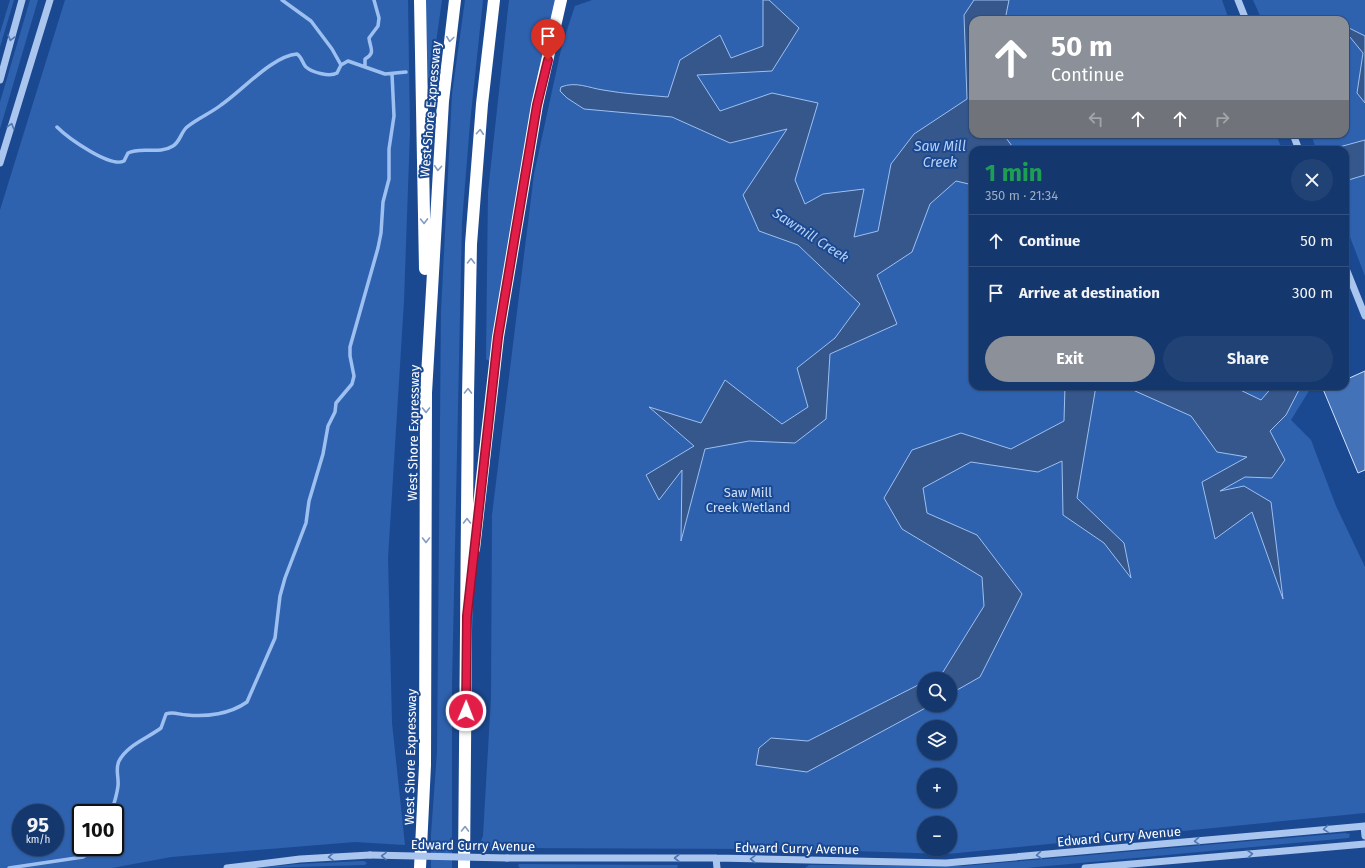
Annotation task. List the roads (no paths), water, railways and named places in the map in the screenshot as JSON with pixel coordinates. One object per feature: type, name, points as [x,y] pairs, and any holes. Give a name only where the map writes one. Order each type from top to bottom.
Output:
[{"type":"highway","points":[[420,0],[426,393]]},
{"type":"highway","name":"West Shore Expressway","points":[[420,868],[425,765],[426,393],[443,101],[455,0]]},
{"type":"highway","points":[[464,868],[468,404],[472,244],[482,104],[494,0]]},
{"type":"highway","points":[[467,616],[498,337],[537,105],[561,0]]},
{"type":"street","points":[[0,80],[22,0]]},
{"type":"street","points":[[0,163],[50,0]]},
{"type":"street","points":[[1238,0],[1244,16]]},
{"type":"street","points":[[1349,276],[1365,316]]},
{"type":"street","points":[[1365,826],[1365,836]]},
{"type":"street","name":"Edward Curry Avenue","points":[[227,868],[300,859],[370,855],[507,858],[716,858],[946,863],[1365,826]]},
{"type":"street","points":[[1085,868],[1365,844]]},
{"type":"street","points":[[716,858],[717,868]]},
{"type":"water","name":"Saw Mill Creek","points":[[763,0],[769,0],[799,28],[772,71],[697,75],[720,111],[772,93],[818,103],[795,180],[805,204],[823,194],[864,189],[854,237],[878,231],[891,164],[914,134],[967,99],[964,15],[974,0],[1009,0],[1006,16],[969,16],[969,138],[1006,138],[1012,146],[969,146],[969,184],[956,181],[930,204],[912,252],[877,275],[897,324],[830,354],[826,419],[795,443],[749,441],[705,449],[681,541],[682,470],[659,500],[646,475],[694,446],[649,407],[701,423],[725,380],[782,424],[808,407],[797,368],[835,338],[860,304],[798,245],[759,231],[743,195],[787,129],[730,143],[672,117],[584,109],[567,98],[560,91],[561,87],[567,85],[577,85],[619,92],[668,97],[680,60],[720,35],[731,58],[763,46]]},
{"type":"water","points":[[1349,28],[1365,36],[1365,103],[1357,93],[1363,53],[1349,36]]},
{"type":"water","points":[[1365,140],[1365,175],[1349,180],[1349,146],[1343,146]]},
{"type":"water","points":[[1065,390],[1095,390],[1077,498],[1124,543],[1131,578],[1104,543],[1063,515],[1062,461],[1038,472],[971,462],[923,488],[927,513],[977,535],[1022,594],[980,677],[957,690],[957,672],[943,672],[984,606],[982,577],[902,529],[884,498],[912,450],[961,433],[1011,449],[1064,421]]},
{"type":"water","points":[[1133,390],[1240,390],[1261,400],[1270,390],[1299,390],[1286,415],[1270,431],[1285,460],[1272,478],[1245,477],[1220,491],[1244,486],[1271,502],[1283,599],[1252,512],[1215,539],[1202,482],[1247,457],[1217,452],[1191,416]]},
{"type":"water","points":[[917,686],[918,712],[807,772],[756,765],[759,748],[771,738],[808,741]]},
{"type":"waterway","points":[[282,0],[311,21],[332,49],[341,65]]},
{"type":"waterway","points":[[365,67],[365,59],[370,55],[372,50],[369,38],[378,26],[379,18],[374,0]]},
{"type":"waterway","points":[[57,127],[89,151],[109,160],[118,162],[124,161],[128,153],[133,151],[162,150],[173,146],[187,127],[217,108],[268,67],[287,56],[297,54],[306,67],[322,74],[330,75],[337,73],[341,65],[348,61],[385,74],[406,72]]},
{"type":"waterway","points":[[114,804],[118,789],[118,764],[127,750],[161,728],[166,714],[172,713],[195,716],[218,714],[226,712],[247,702],[275,638],[280,596],[285,578],[306,523],[309,501],[323,454],[328,426],[335,412],[336,403],[352,384],[354,376],[350,356],[350,347],[378,248],[381,233],[383,202],[389,179],[389,149],[394,116],[392,74]]},
{"type":"waterway","points":[[9,868],[85,856]]},
{"type":"water label","name":"Sawmill Creek","points":[[811,235]]},
{"type":"park label","name":"Saw Mill Creek Wetland","points":[[748,500]]}]
